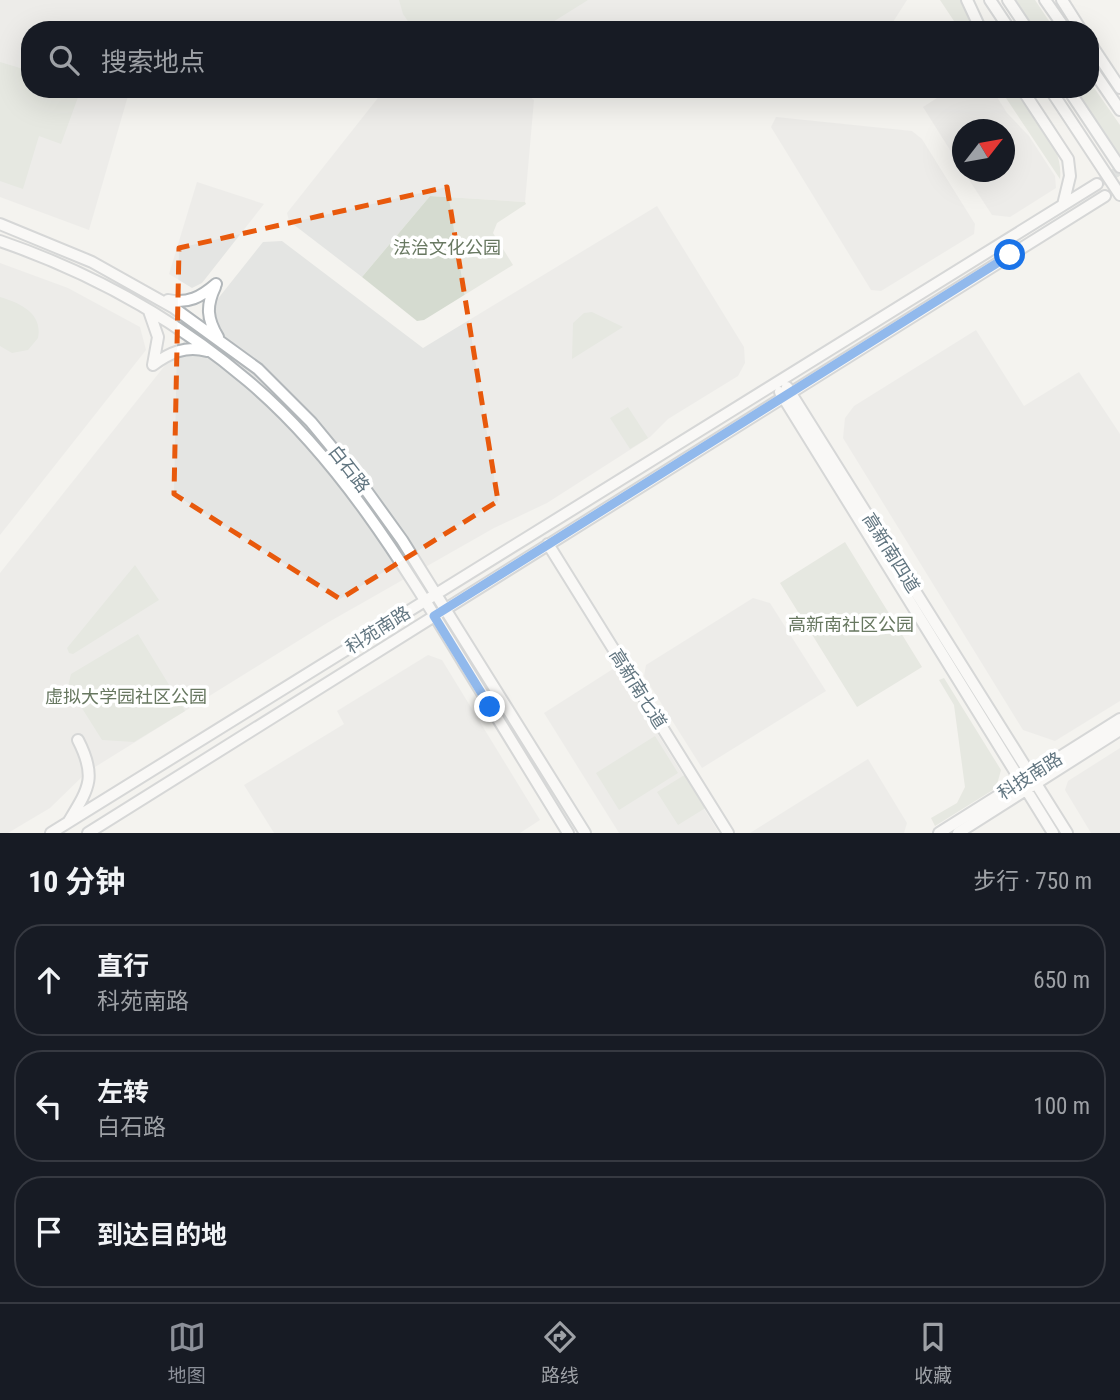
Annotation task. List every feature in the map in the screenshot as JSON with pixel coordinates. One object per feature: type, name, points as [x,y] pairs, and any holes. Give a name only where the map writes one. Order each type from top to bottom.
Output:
[{"type":"main road","points":[[967,0],[977,21]]},
{"type":"main road","points":[[1009,0],[1022,21]]},
{"type":"main road","points":[[1045,0],[1060,21]]},
{"type":"main road","points":[[1062,0],[1075,21]]},
{"type":"main road","points":[[992,4],[1004,21]]},
{"type":"main road","points":[[992,4],[1010,21]]},
{"type":"main road","points":[[1099,54],[1120,75]]},
{"type":"main road","points":[[1099,57],[1120,88]]},
{"type":"main road","points":[[1099,79],[1120,110]]},
{"type":"main road","points":[[1028,98],[1068,159],[1070,176],[1063,205]]},
{"type":"main road","points":[[1056,98],[1120,195]]},
{"type":"main road","points":[[1074,98],[1120,167]]},
{"type":"main road","name":"科苑南路","points":[[51,833],[1097,184]]},
{"type":"main road","name":"科苑南路","points":[[88,833],[1105,196]]},
{"type":"main road","name":"白石路","points":[[0,224],[75,254],[158,298],[258,369],[311,422],[358,479],[402,540],[585,833]]},
{"type":"main road","name":"白石路","points":[[0,241],[83,274],[148,310],[249,381],[304,436],[349,490],[425,601],[568,833]]},
{"type":"main road","points":[[158,298],[186,302],[216,284],[207,308],[210,322],[220,341]]},
{"type":"main road","points":[[148,310],[158,337],[153,365],[169,354],[183,350],[200,349],[209,352]]},
{"type":"main road","name":"高新南四道","points":[[778,382],[1029,783],[1067,833]]},
{"type":"main road","name":"高新南七道","points":[[548,544],[728,833]]},
{"type":"main road","name":"科技南路","points":[[958,833],[1120,719]]},
{"type":"main road","name":"科技南路","points":[[939,833],[1120,730]]},
{"type":"main road","points":[[67,823],[87,790],[90,775],[89,764],[78,740]]},
{"type":"main road","name":"高新南四道","points":[[1029,783],[1054,833]]},
{"type":"highlighted area","points":[[447,187],[498,501],[340,599],[174,494],[179,248]]},
{"type":"shaded area","points":[[0,0],[907,0],[894,21],[21,21],[21,98],[127,98],[89,230],[0,197]]},
{"type":"shaded area","points":[[378,98],[534,100],[525,202],[430,196],[362,277],[289,221],[287,213]]},
{"type":"shaded area","points":[[937,98],[998,98],[1013,119],[952,119],[952,153],[923,107]]},
{"type":"shaded area","points":[[776,117],[912,131],[922,139],[975,224],[974,234],[881,291],[871,290],[771,127]]},
{"type":"shaded area","points":[[1015,121],[1029,136],[1055,176],[1056,188],[1010,217],[992,215],[971,182],[1015,182]]},
{"type":"shaded area","points":[[197,182],[264,204],[202,283],[192,288],[169,274]]},
{"type":"shaded area","points":[[657,206],[744,347],[745,363],[738,376],[668,419],[650,437],[547,503],[494,528],[327,623],[87,772],[50,808],[8,833],[0,833],[0,573],[263,242],[282,241],[423,348]]},
{"type":"shaded area","points":[[0,263],[68,288],[140,327],[146,350],[0,535]]},
{"type":"shaded area","points":[[976,330],[1024,406],[1079,372],[1120,434],[1120,701],[1055,741],[1023,730],[843,438],[845,418],[854,406]]},
{"type":"shaded area","points":[[753,598],[770,603],[826,691],[702,768],[644,676],[646,665]]},
{"type":"shaded area","points":[[428,655],[442,660],[540,820],[520,833],[274,833],[244,785],[344,724],[337,711]]},
{"type":"shaded area","points":[[616,667],[719,833],[619,833],[544,713]]},
{"type":"shaded area","points":[[1120,748],[1120,833],[1091,833],[1065,790],[1068,781]]},
{"type":"shaded area","points":[[868,759],[907,823],[904,833],[750,833]]},
{"type":"green space","points":[[399,0],[588,0],[554,21],[408,21]]},
{"type":"green space","points":[[940,0],[967,0],[975,21],[954,21]]},
{"type":"green space","points":[[1016,0],[1035,0],[1049,21],[1029,21]]},
{"type":"green space","points":[[0,62],[21,68],[21,98],[78,98],[61,144],[39,136],[23,189],[0,181]]},
{"type":"green space","points":[[1099,95],[1120,125],[1120,156],[1081,98],[1099,98]]},
{"type":"green space","points":[[1006,98],[1023,98],[1039,120],[1053,143],[1060,167],[1060,179]]},
{"type":"green space","name":"法治文化公园","points":[[430,196],[526,204],[497,223],[493,233],[513,265],[424,320],[417,321],[362,277]]},
{"type":"green space","points":[[0,297],[28,310],[37,322],[38,338],[28,350],[12,353],[0,346]]},
{"type":"green space","points":[[592,312],[623,327],[572,359],[573,323],[584,313]]},
{"type":"green space","points":[[628,407],[648,438],[630,449],[610,418]]},
{"type":"green space","name":"高新南社区公园","points":[[845,542],[922,667],[857,707],[780,583]]},
{"type":"green space","points":[[135,565],[159,600],[73,654],[69,653],[67,648]]},
{"type":"green space","name":"虚拟大学园社区公园","points":[[138,634],[185,711],[134,742],[102,740],[68,686],[71,674]]},
{"type":"green space","points":[[944,678],[1001,770],[996,788],[935,826],[931,818],[957,803],[965,787],[954,705],[939,680]]},
{"type":"green space","points":[[655,736],[678,773],[619,810],[596,773]]},
{"type":"green space","points":[[686,774],[707,807],[678,825],[657,792]]},
{"type":"tunnel","points":[[1097,184],[1120,170]]},
{"type":"route","points":[[490,707],[434,616],[1010,255]]}]
